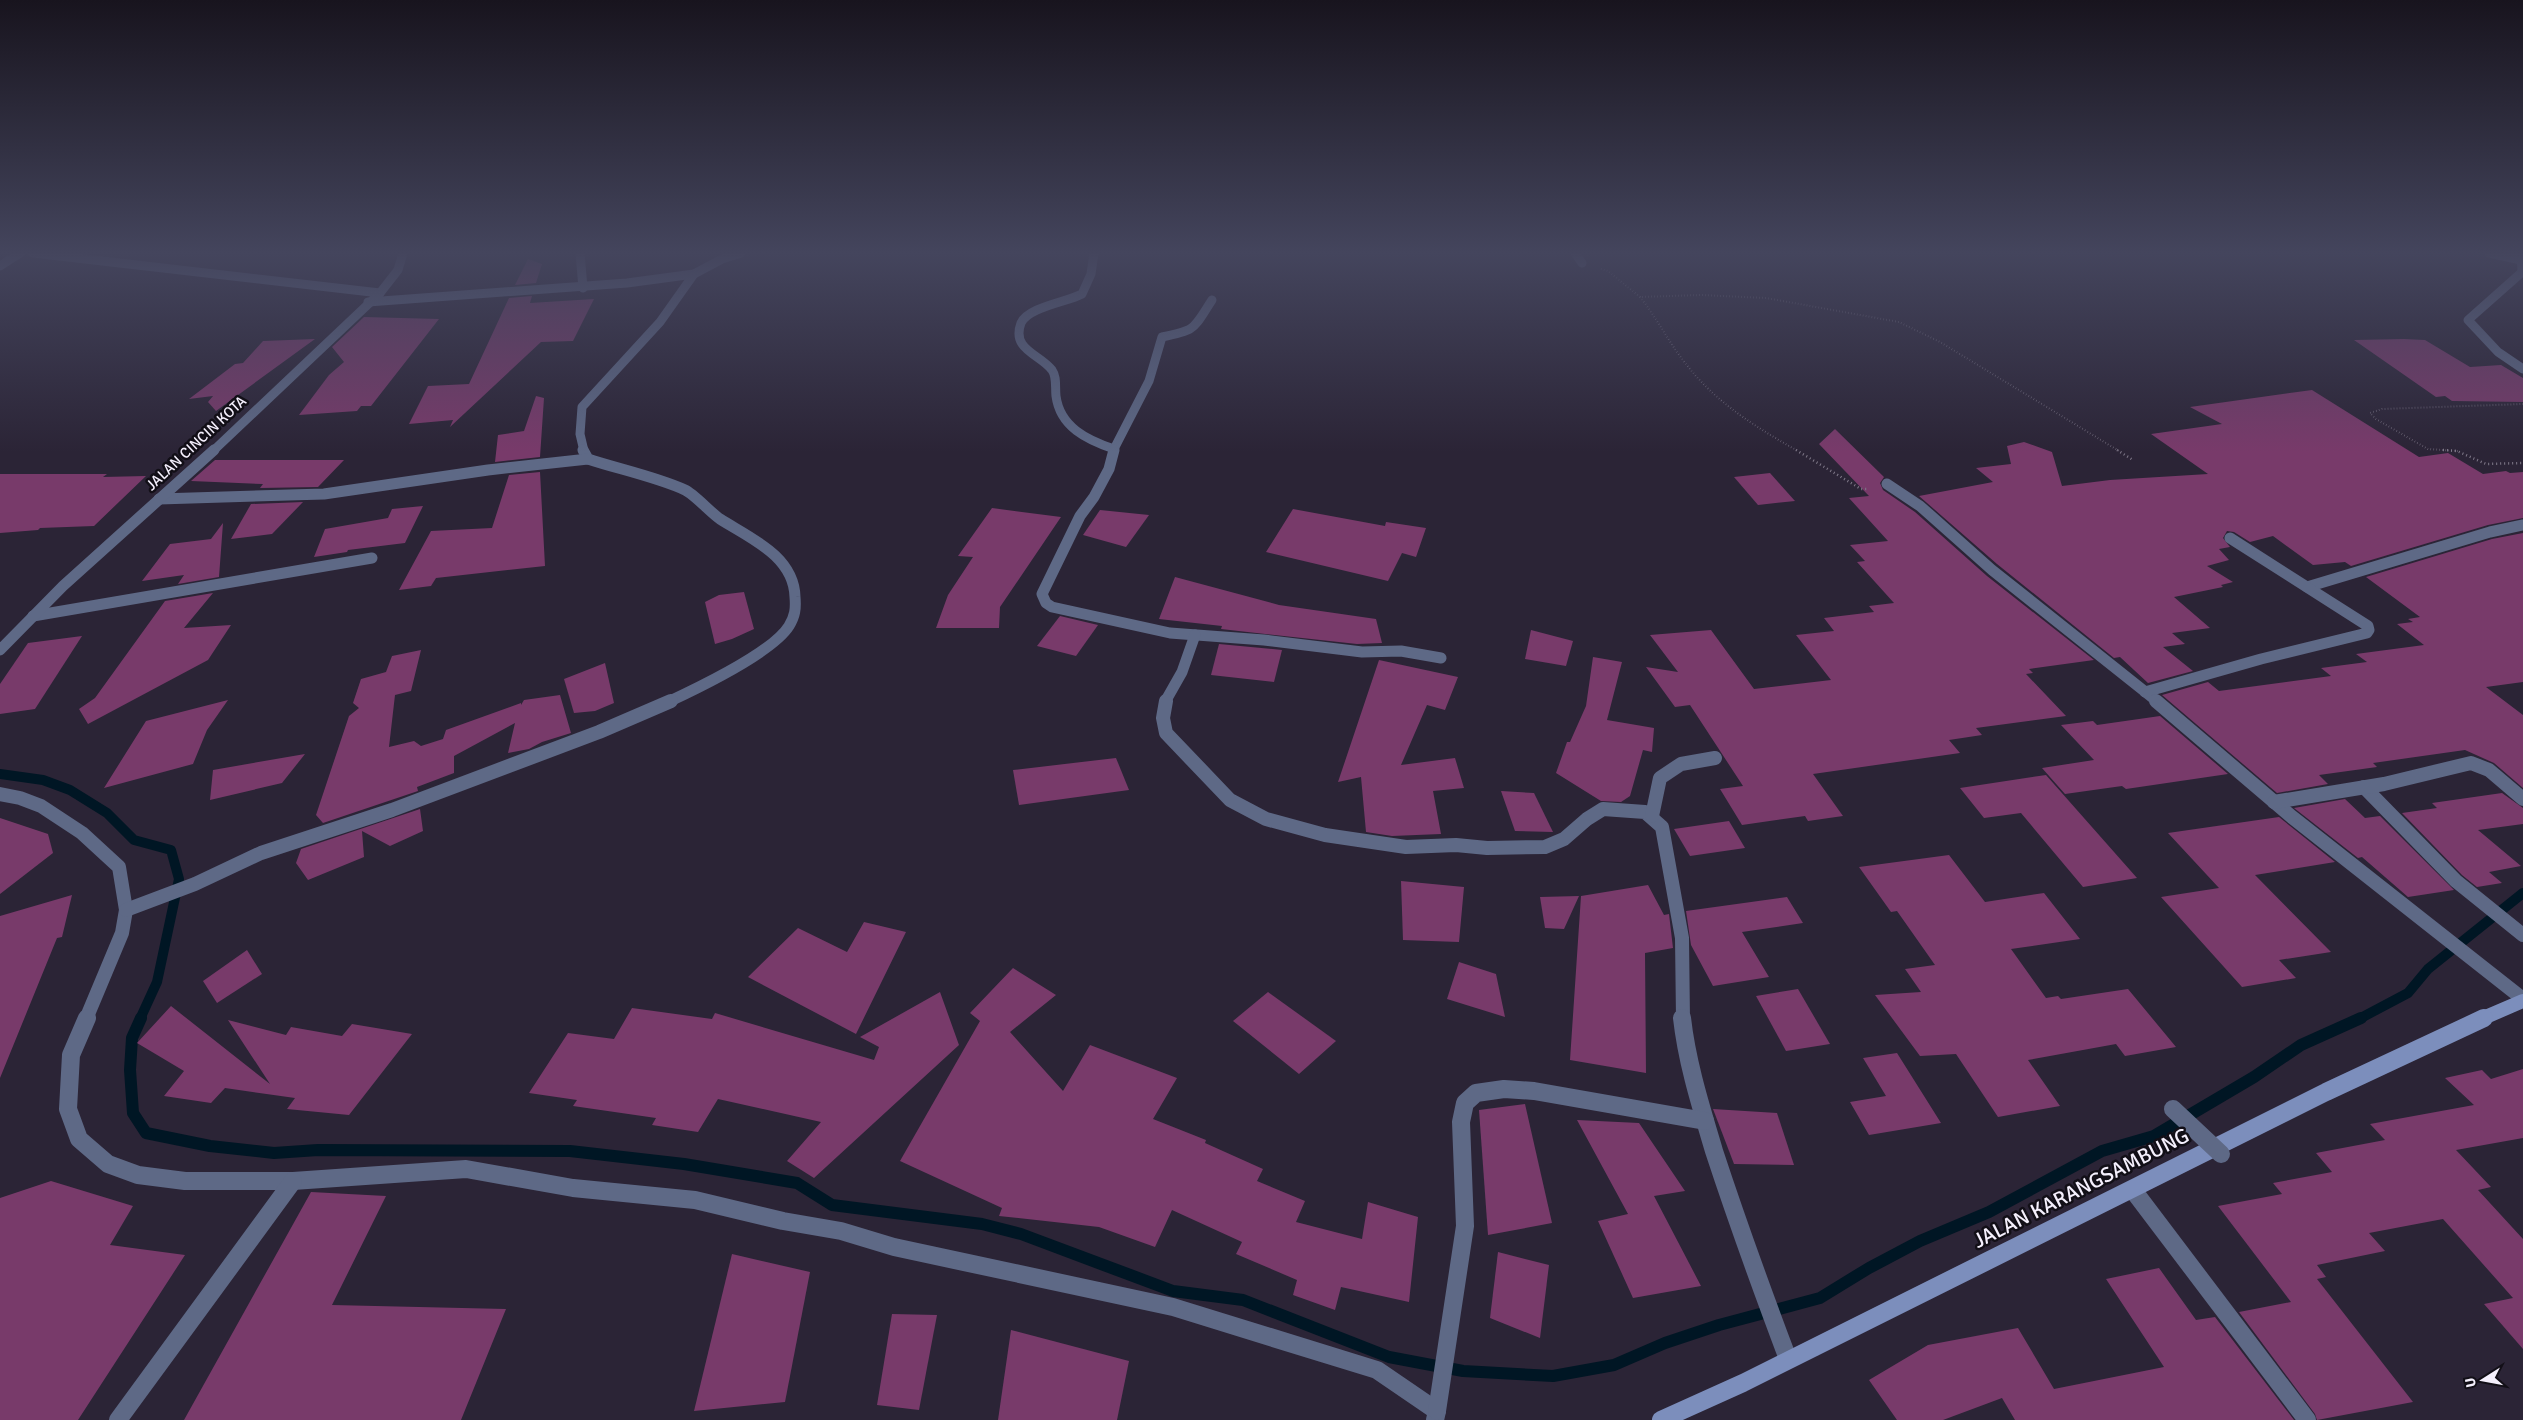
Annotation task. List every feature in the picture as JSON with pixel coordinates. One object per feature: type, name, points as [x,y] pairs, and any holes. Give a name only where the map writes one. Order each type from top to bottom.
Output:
[{"type":"main road","name":"JALAN KARANGSAMBUNG","points":[[1661,1420],[1725,1393],[1785,1353],[2219,1150],[2455,1029],[2523,1000]]},
{"type":"street","name":"JALAN CINCIN KOTA","points":[[0,650],[33,616],[195,468],[350,319]]},
{"type":"street","points":[[588,459],[581,449],[580,419],[582,408],[662,319]]},
{"type":"street","points":[[1024,319],[1020,334],[1025,351],[1051,369],[1055,376],[1058,408],[1063,419],[1090,442],[1114,449]]},
{"type":"street","points":[[1200,319],[1194,328],[1187,332],[1162,337],[1150,380],[1114,449],[1109,469],[1094,497],[1080,516],[1042,594],[1043,599],[1052,607],[1170,632],[1264,640],[1362,652],[1401,651],[1441,658]]},
{"type":"street","points":[[2469,319],[2498,352],[2523,369]]},
{"type":"street","points":[[126,910],[153,898],[194,884],[262,853],[394,809],[601,732],[701,686],[774,643],[790,628],[796,616],[796,588],[790,571],[777,556],[756,540],[720,520],[698,504],[688,491],[588,459],[480,471],[324,494],[159,499]]},
{"type":"street","points":[[1888,484],[1920,506],[1992,570],[2145,692],[2274,802],[2523,1000]]},
{"type":"street","points":[[2307,587],[2490,532],[2523,525]]},
{"type":"street","points":[[2145,692],[2261,659],[2367,633],[2369,630],[2368,626],[2230,538]]},
{"type":"street","points":[[33,616],[372,558]]},
{"type":"street","points":[[1196,635],[1182,672],[1164,704],[1163,718],[1166,733],[1178,748],[1198,765],[1230,800],[1266,819],[1310,832],[1406,847],[1456,845],[1488,848],[1545,847],[1564,840],[1586,820],[1604,810],[1636,810],[1644,812],[1652,816],[1662,827],[1682,938],[1684,974],[1682,1013],[1685,1046],[1705,1121],[1757,1277],[1785,1353]]},
{"type":"street","points":[[1652,816],[1660,778],[1681,764],[1715,758]]},
{"type":"street","points":[[2274,802],[2364,787],[2471,764],[2489,770],[2523,799]]},
{"type":"street","points":[[2364,787],[2474,898],[2523,935]]},
{"type":"street","points":[[0,794],[20,798],[41,806],[82,833],[119,867],[124,887],[126,910],[122,933],[71,1055],[68,1109],[79,1139],[108,1164],[138,1175],[185,1181],[293,1181],[466,1169],[573,1188],[695,1200],[783,1221],[841,1231],[894,1247],[1173,1307],[1377,1370],[1438,1408],[1465,1226],[1461,1122],[1465,1103],[1476,1093],[1504,1089],[1534,1091],[1705,1121]]},
{"type":"street","points":[[2173,1109],[2219,1150]]},
{"type":"street","points":[[118,1420],[293,1181]]},
{"type":"street","points":[[2132,1190],[2307,1420]]},
{"type":"path","points":[[1657,319],[1692,373],[1729,409],[1825,465],[1861,489],[1888,484]]},
{"type":"path","points":[[1884,319],[1899,322],[1940,342],[2133,460]]},
{"type":"path","points":[[2523,404],[2400,408],[2370,412],[2376,419],[2428,448],[2457,452],[2486,464],[2523,463]]},
{"type":"building","points":[[362,319],[439,319],[371,406],[361,406],[357,411],[299,415],[329,375],[344,362],[332,347]]},
{"type":"building","points":[[499,319],[584,319],[573,341],[541,342],[450,427],[453,420],[409,424],[428,386],[469,384]]},
{"type":"building","points":[[315,339],[216,411],[208,402],[213,396],[189,399],[235,364],[243,363],[263,341]]},
{"type":"building","points":[[2354,340],[2425,340],[2470,367],[2501,365],[2523,378],[2523,402],[2452,401],[2445,396],[2436,397]]},
{"type":"building","points":[[2312,390],[2419,457],[2448,453],[2483,474],[2506,471],[2510,473],[2523,472],[2523,518],[2488,525],[2351,566],[2345,562],[2313,565],[2273,536],[2250,542],[2234,532],[2227,531],[2223,538],[2230,547],[2219,549],[2229,560],[2207,566],[2233,582],[2221,585],[2223,587],[2174,597],[2210,628],[2172,633],[2185,644],[2163,647],[2193,671],[2148,683],[2120,657],[2114,658],[1997,564],[1919,496],[1993,482],[1976,468],[2011,464],[2007,446],[2024,442],[2052,452],[2062,486],[2110,480],[2208,474],[2151,434],[2222,424],[2190,407]]},
{"type":"building","points":[[536,396],[544,398],[540,457],[495,462],[498,435],[524,431]]},
{"type":"building","points":[[1835,429],[1884,477],[1880,483],[1883,490],[1915,512],[1987,576],[2094,660],[2029,669],[2033,673],[2026,674],[2066,716],[1976,728],[1982,735],[1949,740],[1960,753],[1813,774],[1843,816],[1808,821],[1805,816],[1742,825],[1720,789],[1743,786],[1690,705],[1675,707],[1646,667],[1678,672],[1650,635],[1711,630],[1754,689],[1831,680],[1796,635],[1834,631],[1824,618],[1874,612],[1869,606],[1894,603],[1857,562],[1865,561],[1850,545],[1888,541],[1849,498],[1869,496],[1819,444]]},
{"type":"building","points":[[215,460],[344,460],[318,487],[260,488],[263,484],[191,481]]},
{"type":"building","points":[[540,472],[545,566],[436,578],[431,586],[399,590],[431,531],[492,528],[509,475]]},
{"type":"building","points":[[1770,473],[1795,501],[1758,505],[1734,477]]},
{"type":"building","points":[[0,474],[107,474],[103,477],[146,476],[94,526],[40,528],[38,530],[0,533]]},
{"type":"building","points":[[303,502],[272,534],[231,539],[251,504]]},
{"type":"building","points":[[423,506],[405,543],[348,550],[347,552],[314,557],[325,529],[388,518],[392,509]]},
{"type":"building","points":[[992,508],[1061,517],[1000,607],[999,628],[936,628],[948,595],[973,557],[958,556]]},
{"type":"building","points":[[1293,509],[1385,526],[1386,522],[1426,528],[1416,557],[1402,553],[1388,581],[1266,552]]},
{"type":"building","points":[[1100,510],[1149,515],[1126,547],[1083,535]]},
{"type":"building","points":[[223,523],[219,577],[178,584],[184,575],[142,581],[170,544],[211,539]]},
{"type":"building","points":[[2523,533],[2523,682],[2486,687],[2523,715],[2523,788],[2494,763],[2465,750],[2373,763],[2377,767],[2319,775],[2328,784],[2277,793],[2162,695],[2208,682],[2219,691],[2331,676],[2321,668],[2367,662],[2356,654],[2424,645],[2397,624],[2413,622],[2408,619],[2420,617],[2366,577],[2492,539]]},
{"type":"building","points":[[1175,577],[1279,605],[1376,619],[1382,643],[1357,644],[1221,629],[1222,626],[1159,619]]},
{"type":"building","points":[[744,592],[754,629],[715,644],[705,602],[719,595]]},
{"type":"building","points":[[213,593],[184,628],[231,625],[208,660],[88,724],[79,709],[95,698],[165,601]]},
{"type":"building","points":[[1060,616],[1098,625],[1076,656],[1037,646]]},
{"type":"building","points":[[1531,630],[1573,641],[1566,666],[1525,659]]},
{"type":"building","points":[[82,636],[35,709],[0,714],[0,684],[28,643]]},
{"type":"building","points":[[1219,644],[1282,650],[1274,682],[1211,675]]},
{"type":"building","points":[[421,650],[411,691],[395,695],[389,747],[414,741],[421,746],[443,739],[446,730],[521,703],[521,705],[524,700],[560,695],[571,733],[542,742],[529,749],[508,753],[515,723],[454,756],[454,773],[417,787],[418,791],[323,823],[316,815],[349,716],[359,708],[353,703],[361,679],[386,672],[392,656]]},
{"type":"building","points":[[1593,657],[1622,662],[1607,720],[1654,728],[1652,752],[1643,750],[1630,796],[1621,802],[1601,801],[1556,773],[1567,742],[1570,742],[1586,706]]},
{"type":"building","points":[[1379,660],[1458,677],[1445,710],[1427,705],[1401,765],[1455,758],[1464,788],[1433,791],[1441,834],[1392,836],[1366,832],[1361,777],[1338,782]]},
{"type":"building","points":[[605,663],[614,703],[595,711],[574,713],[564,679]]},
{"type":"building","points":[[228,700],[207,730],[193,764],[104,788],[146,721]]},
{"type":"building","points":[[2160,716],[2228,774],[2126,789],[2122,786],[2065,794],[2042,768],[2094,760],[2061,725],[2093,721],[2097,725]]},
{"type":"building","points":[[305,754],[282,783],[210,800],[213,770]]},
{"type":"building","points":[[1116,758],[1129,790],[1019,805],[1013,770]]},
{"type":"building","points":[[2046,775],[2137,878],[2083,887],[2021,813],[1984,818],[1960,788]]},
{"type":"building","points":[[1501,791],[1534,793],[1553,832],[1515,831]]},
{"type":"building","points":[[2502,793],[2523,808],[2523,824],[2478,830],[2521,866],[2489,872],[2502,883],[2477,887],[2462,875],[2402,813],[2437,808],[2432,803]]},
{"type":"building","points":[[2345,799],[2365,818],[2380,816],[2454,890],[2408,897],[2362,857],[2358,858],[2294,808]]},
{"type":"building","points":[[420,809],[423,831],[390,846],[362,831],[364,857],[308,880],[296,863],[301,849]]},
{"type":"building","points":[[2279,817],[2335,862],[2255,875],[2331,952],[2279,960],[2296,978],[2242,987],[2161,897],[2219,888],[2168,833]]},
{"type":"building","points":[[0,818],[48,834],[53,853],[0,894]]},
{"type":"building","points":[[1729,821],[1745,848],[1690,856],[1674,829]]},
{"type":"building","points":[[1949,855],[1985,902],[2044,893],[2080,939],[2011,949],[2046,998],[2058,996],[2061,999],[2128,989],[2176,1047],[2125,1056],[2116,1044],[2028,1060],[2060,1106],[1998,1117],[1956,1054],[1920,1056],[1875,995],[1921,992],[1905,969],[1935,965],[1897,911],[1891,912],[1859,867]]},
{"type":"building","points":[[1401,881],[1464,887],[1459,942],[1403,940]]},
{"type":"building","points":[[1648,885],[1664,915],[1669,914],[1673,948],[1645,953],[1646,1073],[1570,1060],[1581,896]]},
{"type":"building","points":[[72,895],[62,937],[57,938],[0,1078],[0,916]]},
{"type":"building","points":[[1579,896],[1564,929],[1545,928],[1540,897]]},
{"type":"building","points":[[1787,897],[1803,923],[1742,932],[1769,977],[1713,986],[1691,945],[1686,911]]},
{"type":"building","points":[[864,922],[906,932],[856,1034],[748,977],[798,928],[847,952]]},
{"type":"building","points":[[247,950],[262,974],[217,1003],[203,981]]},
{"type":"building","points":[[1459,962],[1496,974],[1505,1017],[1447,999]]},
{"type":"building","points":[[1013,968],[1056,995],[1010,1032],[1063,1091],[1090,1045],[1177,1078],[1153,1119],[1206,1140],[1205,1143],[1263,1169],[1257,1181],[1305,1201],[1296,1222],[1362,1239],[1368,1202],[1418,1217],[1409,1302],[1341,1287],[1335,1310],[1293,1295],[1297,1280],[1236,1254],[1242,1242],[1172,1210],[1155,1247],[1099,1227],[999,1216],[1002,1208],[900,1161],[980,1021],[970,1013]]},
{"type":"building","points":[[1798,989],[1830,1044],[1786,1051],[1756,996]]},
{"type":"building","points":[[940,992],[959,1045],[814,1178],[787,1161],[821,1122],[718,1099],[698,1132],[652,1125],[656,1118],[573,1106],[577,1100],[529,1093],[568,1033],[614,1039],[632,1008],[712,1019],[715,1013],[874,1060],[879,1047],[860,1037]]},
{"type":"building","points":[[1268,992],[1336,1041],[1299,1074],[1233,1021]]},
{"type":"building","points":[[171,1006],[270,1084],[228,1020],[286,1035],[291,1027],[342,1036],[352,1024],[412,1034],[349,1115],[287,1109],[295,1098],[225,1088],[211,1103],[164,1096],[184,1071],[137,1043]]},
{"type":"building","points":[[1897,1053],[1941,1123],[1869,1135],[1850,1102],[1886,1096],[1863,1058]]},
{"type":"building","points":[[2523,1069],[2523,1138],[2456,1150],[2491,1187],[2478,1190],[2523,1239],[2523,1349],[2484,1304],[2513,1298],[2443,1219],[2369,1233],[2385,1251],[2317,1265],[2326,1277],[2317,1279],[2413,1402],[2317,1420],[2315,1414],[2239,1312],[2291,1302],[2218,1206],[2282,1194],[2273,1183],[2332,1172],[2316,1153],[2385,1140],[2370,1124],[2474,1105],[2445,1078],[2482,1070],[2491,1079]]},
{"type":"building","points":[[1525,1104],[1552,1223],[1488,1235],[1479,1110]]},
{"type":"building","points":[[1713,1109],[1777,1113],[1794,1165],[1734,1164]]},
{"type":"building","points":[[1577,1120],[1639,1123],[1685,1191],[1654,1196],[1701,1286],[1633,1298],[1598,1221],[1628,1214]]},
{"type":"building","points":[[51,1181],[133,1206],[110,1245],[185,1255],[78,1420],[0,1420],[0,1198]]},
{"type":"building","points":[[311,1192],[386,1196],[332,1305],[506,1309],[461,1420],[184,1420]]},
{"type":"building","points":[[1498,1252],[1549,1265],[1540,1338],[1490,1318]]},
{"type":"building","points":[[732,1254],[810,1272],[785,1402],[694,1411]]},
{"type":"building","points":[[2159,1268],[2196,1320],[2215,1317],[2294,1420],[2015,1420],[2002,1398],[1943,1420],[1897,1420],[1869,1380],[1928,1345],[2018,1328],[2054,1389],[2164,1367],[2106,1279]]},
{"type":"building","points":[[892,1314],[937,1315],[919,1410],[877,1405]]},
{"type":"building","points":[[1011,1330],[1129,1361],[1117,1420],[998,1420]]},
{"type":"waterway","points":[[0,774],[43,780],[70,790],[107,813],[134,840],[171,850],[179,879],[157,982],[140,1019]]},
{"type":"waterway","points":[[2360,1018],[2408,993],[2428,969],[2523,893]]},
{"type":"waterway","points":[[141,1018],[132,1038],[130,1070],[133,1113],[146,1133],[210,1146],[274,1153],[318,1150],[570,1151],[684,1164],[797,1183],[832,1205],[982,1224],[1021,1234],[1173,1291],[1243,1300],[1389,1357],[1463,1371],[1553,1376],[1614,1365],[1665,1343],[1719,1325],[1820,1298],[1869,1268],[1920,1241],[1989,1212],[2102,1151],[2154,1136],[2254,1077],[2301,1045],[2360,1018]]}]
